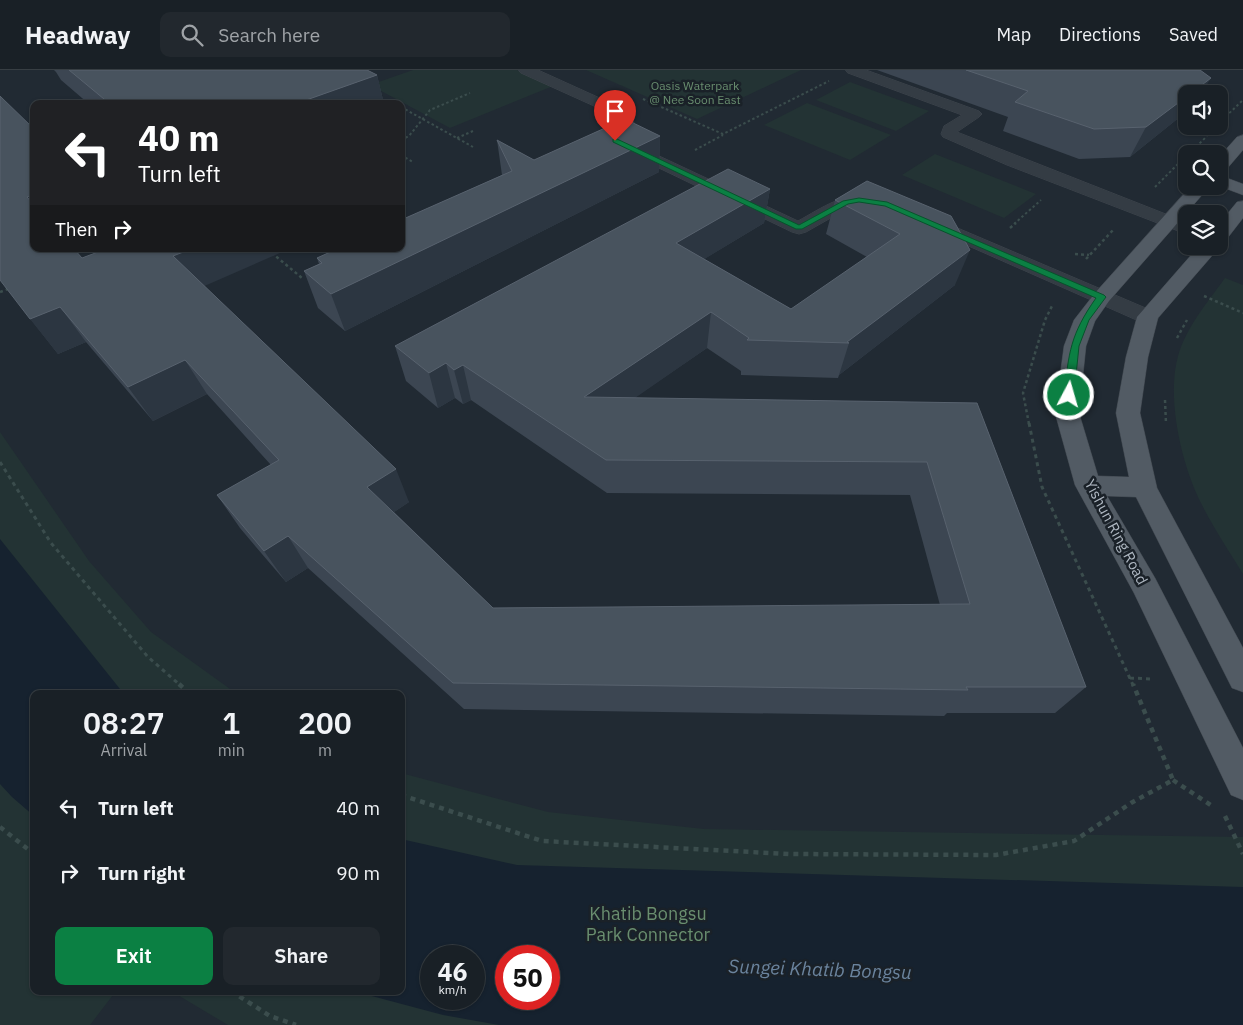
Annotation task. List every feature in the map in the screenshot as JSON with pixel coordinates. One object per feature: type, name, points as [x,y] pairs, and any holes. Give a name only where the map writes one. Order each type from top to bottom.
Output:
[{"type":"main road","points":[[1228,157],[1243,140]]},
{"type":"main road","points":[[1228,184],[1243,190]]},
{"type":"main road","points":[[1228,225],[1243,206]]},
{"type":"main road","name":"Yishun Ring Road","points":[[1178,225],[1102,297],[1085,320],[1075,346],[1067,413],[1088,486],[1145,586],[1243,783]]},
{"type":"main road","points":[[1202,255],[1148,317],[1137,357],[1128,413],[1144,488],[1243,678]]},
{"type":"main road","points":[[1088,486],[1144,488]]},
{"type":"lane","points":[[526,70],[619,112],[626,122],[624,131],[615,141],[799,228],[846,202],[859,200],[887,204]]},
{"type":"lane","points":[[853,70],[974,114],[950,128],[949,134],[956,138],[1178,225]]},
{"type":"lane","points":[[910,213],[1148,317]]},
{"type":"path","points":[[642,98],[723,134],[832,79]]},
{"type":"path","points":[[405,138],[409,136],[430,110],[470,93]]},
{"type":"path","points":[[1228,115],[1243,100]]},
{"type":"path","points":[[405,109],[473,147]]},
{"type":"path","points":[[457,138],[473,131]]},
{"type":"path","points":[[1198,145],[1208,135]]},
{"type":"path","points":[[405,157],[413,162]]},
{"type":"path","points":[[988,248],[1043,199]]},
{"type":"path","points":[[271,252],[302,278]]},
{"type":"path","points":[[0,292],[18,285]]},
{"type":"path","points":[[1199,302],[1209,289]]},
{"type":"path","points":[[1203,296],[1243,312]]},
{"type":"path","points":[[1175,342],[1190,313]]},
{"type":"path","points":[[1164,394],[1166,430]]},
{"type":"path","points":[[0,462],[51,543],[148,657],[185,690]]},
{"type":"path","points":[[1130,678],[1173,780],[1225,815],[1243,854]]},
{"type":"path","points":[[405,796],[542,840],[788,854],[996,855],[1074,841],[1131,803],[1173,780]]},
{"type":"path","points":[[0,827],[30,851]]},
{"type":"path","points":[[237,995],[270,1016],[296,1025]]},
{"type":"green space","points":[[413,70],[517,70],[553,86],[450,128],[405,104],[405,100],[398,100],[370,85]]},
{"type":"green space","name":"Oasis Waterpark @ Nee Soon East","points":[[586,70],[801,70],[697,119]]},
{"type":"green space","points":[[850,82],[929,111],[896,131],[816,100]]},
{"type":"green space","points":[[807,103],[891,135],[850,160],[764,125]]},
{"type":"green space","points":[[935,154],[1036,194],[1004,218],[902,175]]},
{"type":"green space","points":[[1225,278],[1243,285],[1243,574],[1212,523],[1195,489],[1182,452],[1175,412],[1175,373],[1182,345],[1198,315]]},
{"type":"green space","points":[[0,432],[89,561],[151,632],[231,690],[30,690],[30,995],[113,995],[90,1025],[0,1025]]},
{"type":"green space","name":"Sungei Khatib Bongsu","points":[[405,774],[548,812],[704,829],[1243,837],[1243,1025],[228,1025],[178,995],[405,995]]},
{"type":"water","points":[[0,539],[121,690],[30,690],[30,813],[0,784]]},
{"type":"water","name":"Sungei Khatib Bongsu","points":[[405,840],[517,865],[1243,887],[1243,1025],[499,1025],[424,1010],[485,1010],[485,945],[420,945],[420,1009],[368,995],[405,995]]},
{"type":"building","points":[[69,70],[367,70],[377,75],[306,100],[105,100]]},
{"type":"building","points":[[966,70],[1200,70],[1211,78],[1202,85],[1178,85],[1178,103],[1146,127],[1094,129],[1015,102],[1028,91]]},
{"type":"building","points":[[0,96],[30,125],[30,196],[27,197],[30,200],[30,252],[77,252],[82,258],[98,252],[183,252],[173,256],[396,469],[367,487],[493,608],[970,604],[927,462],[606,460],[463,365],[454,370],[446,363],[429,373],[395,346],[728,169],[770,189],[676,243],[791,309],[900,234],[835,200],[867,181],[951,216],[970,250],[847,342],[849,343],[747,340],[749,338],[711,312],[584,397],[977,403],[1086,687],[966,687],[968,690],[453,683],[288,536],[264,551],[217,495],[279,460],[185,360],[128,387],[60,307],[30,319],[0,280]]},
{"type":"building","points":[[625,119],[660,136],[331,294],[304,271],[322,263],[317,258],[330,252],[405,252],[405,218],[512,171],[497,140],[534,160]]},
{"type":"route","points":[[615,141],[799,228],[846,202],[859,200],[887,204],[1102,297],[1085,320],[1075,346],[1069,395]]},
{"type":"park label","name":"Khatib Bongsu Park Connector","points":[[648,924]]}]
